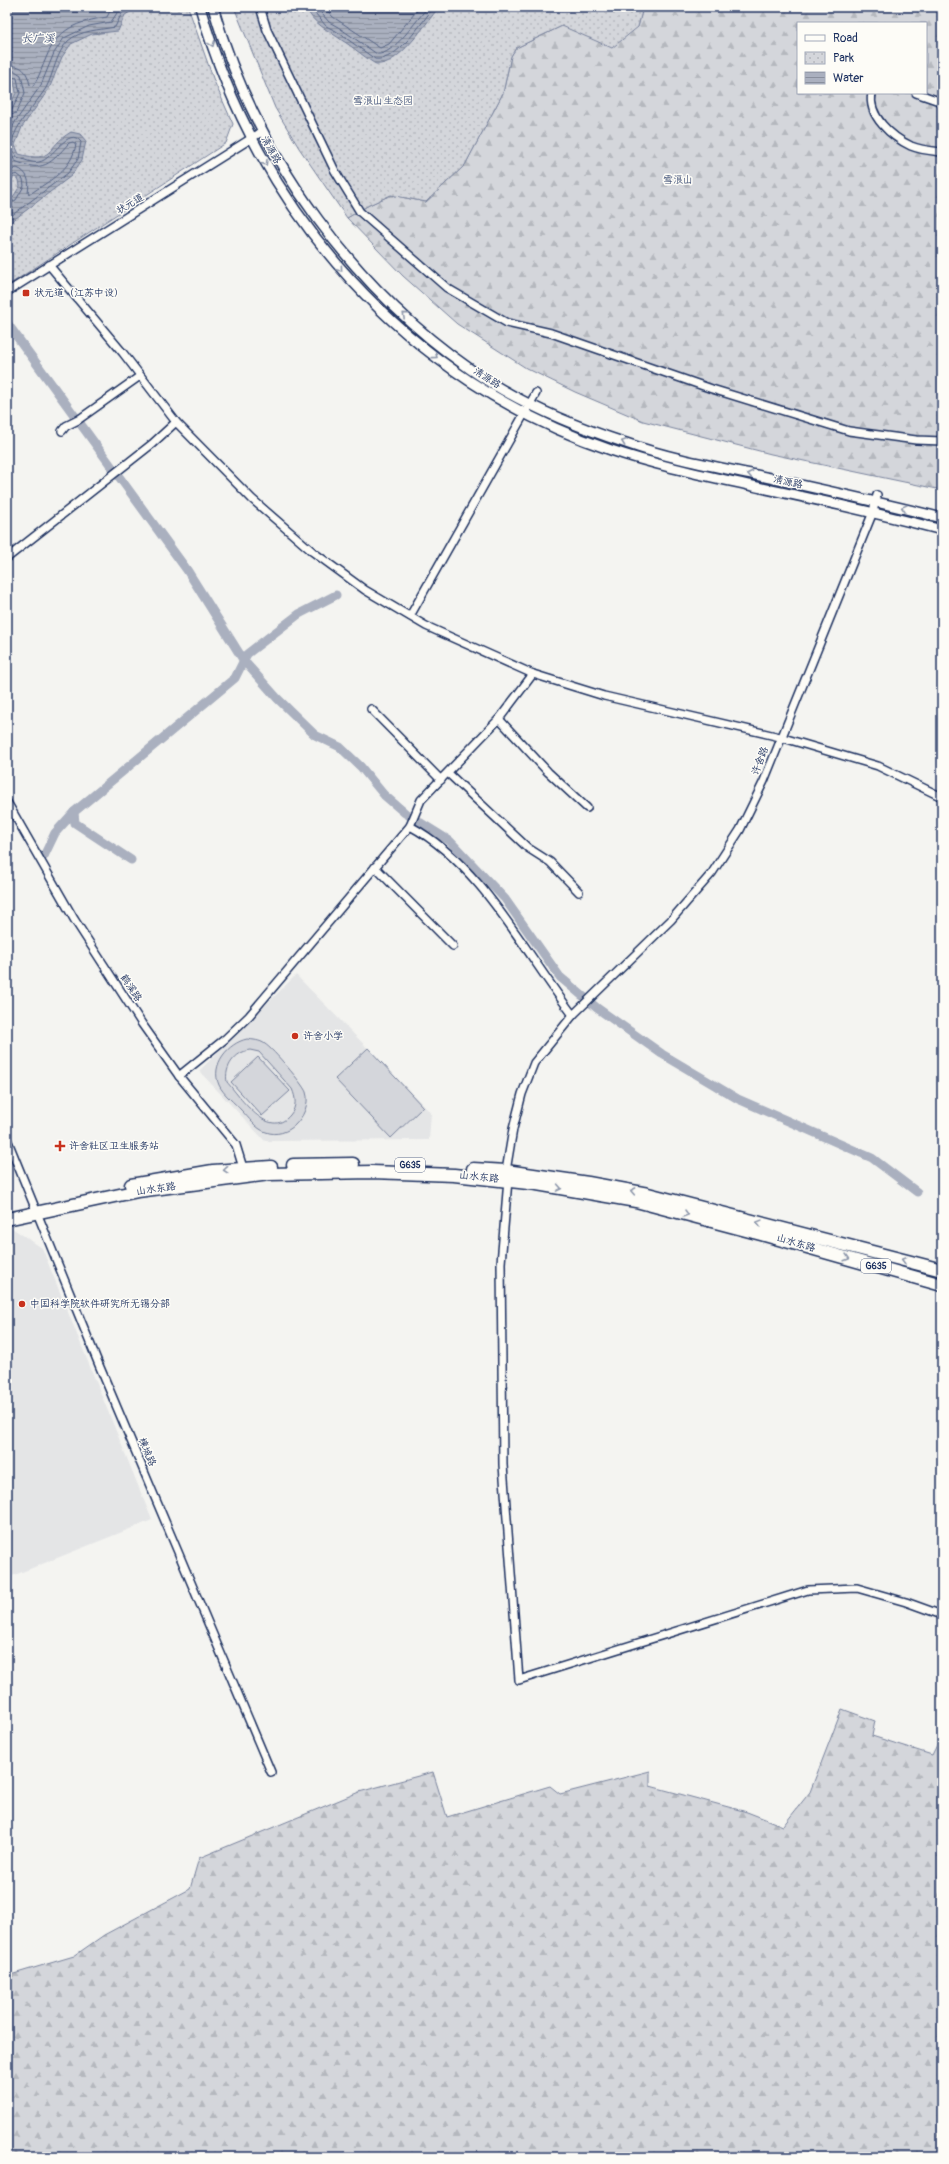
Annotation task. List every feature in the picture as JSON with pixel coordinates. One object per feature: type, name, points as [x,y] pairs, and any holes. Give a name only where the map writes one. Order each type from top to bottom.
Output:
[{"type":"highway","name":"山水东路","points":[[7,1212],[244,1173],[372,1172],[507,1176],[588,1183],[648,1194],[942,1270]]},
{"type":"highway","name":"山水东路","points":[[507,1176],[636,1201],[761,1234],[942,1285]]},
{"type":"highway","name":"山水东路","points":[[7,1219],[36,1208]]},
{"type":"street","name":"清源路","points":[[200,7],[206,30],[228,86],[252,139],[276,182],[310,231],[342,272],[373,305],[438,359],[525,414],[561,431],[610,450],[667,467],[873,512],[942,530]]},
{"type":"street","name":"清源路","points":[[213,7],[237,78],[263,131],[310,208],[350,260],[379,292],[451,353],[491,383],[530,404],[626,443],[676,458],[877,498],[942,518]]},
{"type":"street","points":[[260,7],[267,30],[335,171],[360,212],[447,288],[507,323],[551,333],[719,391],[849,431],[916,440],[942,441]]},
{"type":"street","points":[[872,94],[870,102],[878,119],[894,136],[913,147],[942,152]]},
{"type":"street","points":[[919,94],[942,102]]},
{"type":"street","name":"状元道","points":[[7,292],[263,131]]},
{"type":"street","points":[[49,265],[176,422],[252,499],[313,552],[365,590],[426,626],[533,674],[604,696],[780,737],[878,766],[942,796]]},
{"type":"street","points":[[62,431],[66,426],[140,376]]},
{"type":"street","points":[[410,616],[536,393]]},
{"type":"street","points":[[7,558],[132,459],[176,422]]},
{"type":"street","name":"许舍路","points":[[877,498],[873,512],[780,737],[764,781],[740,830],[712,873],[671,920],[575,1013],[534,1063],[522,1094],[513,1129],[507,1176],[501,1262],[502,1466],[519,1680],[808,1590],[857,1588],[906,1602],[942,1615]]},
{"type":"street","points":[[179,1076],[225,1039],[249,1016],[410,826],[420,801],[448,774],[499,719],[533,674]]},
{"type":"street","points":[[371,709],[441,780]]},
{"type":"street","points":[[499,719],[548,772],[587,808]]},
{"type":"street","points":[[448,774],[528,848],[550,862],[580,892]]},
{"type":"street","name":"鹤溪路","points":[[7,802],[74,919],[179,1076],[236,1145],[244,1173]]},
{"type":"street","points":[[410,826],[429,837],[468,874],[501,915],[547,982],[575,1013]]},
{"type":"street","points":[[376,867],[453,946]]},
{"type":"street","name":"楝城路","points":[[7,1139],[99,1365],[271,1772]]},
{"type":"shaded area","name":"许舍小学","points":[[296,975],[431,1113],[429,1140],[265,1141],[199,1071]]},
{"type":"shaded area","points":[[9,1226],[42,1248],[152,1520],[7,1578],[7,1227]]},
{"type":"green space","points":[[7,7],[188,7],[214,81],[233,124],[226,143],[7,286]]},
{"type":"green space","name":"雪浪山生态园","points":[[234,7],[643,7],[638,27],[612,48],[562,26],[516,48],[511,56],[503,93],[465,165],[426,202],[391,195],[369,205],[347,218],[299,148],[275,108]]},
{"type":"green space","name":"雪浪山","points":[[643,7],[942,7],[942,490],[771,454],[643,421],[575,392],[526,368],[457,324],[403,276],[347,218],[369,205],[391,195],[426,202],[465,165],[503,93],[511,56],[516,48],[562,26],[638,27]]},
{"type":"green space","points":[[247,1039],[259,1041],[265,1044],[281,1059],[304,1088],[307,1097],[305,1110],[298,1122],[289,1130],[274,1134],[262,1131],[226,1095],[219,1085],[217,1070],[222,1056],[233,1045]],"holes":[[[250,1050],[259,1052],[293,1092],[295,1099],[294,1109],[282,1122],[273,1123],[264,1120],[247,1106],[227,1082],[227,1071],[235,1057],[245,1051]]]},
{"type":"green space","points":[[368,1048],[423,1107],[391,1138],[335,1079]]},
{"type":"green space","points":[[258,1057],[290,1091],[262,1116],[231,1082]]},
{"type":"green space","points":[[842,1709],[875,1721],[872,1736],[932,1755],[942,1735],[942,2157],[7,2157],[7,1976],[74,1956],[104,1935],[190,1889],[199,1858],[359,1792],[433,1772],[447,1817],[550,1786],[560,1794],[650,1771],[650,1786],[747,1812],[783,1826],[810,1792]]},
{"type":"water","name":"长广溪","points":[[12,7],[137,8],[125,15],[118,31],[92,34],[71,44],[62,57],[49,89],[22,127],[15,145],[19,154],[39,157],[49,152],[57,143],[71,132],[80,134],[86,141],[82,160],[71,176],[7,225],[7,201],[13,197],[20,186],[19,180],[15,177],[7,181],[7,111],[16,93],[14,80],[7,81],[7,14]]},
{"type":"water","points":[[306,7],[439,7],[411,43],[402,52],[393,59],[384,63],[376,64],[317,23],[312,18]]},
{"type":"waterway","points":[[7,323],[187,570],[244,661],[277,698],[315,735],[340,747],[361,767],[384,795],[405,813],[450,841],[505,899],[560,977],[597,1008],[662,1054],[738,1099],[872,1158],[917,1192]]},
{"type":"waterway","points":[[131,860],[75,823],[74,812],[235,678],[247,654],[299,614],[336,595]]},
{"type":"waterway","points":[[44,856],[55,833],[74,812]]},
{"type":"place","name":"状元道（江苏中设）","points":[[26,293]]},
{"type":"place","name":"许舍小学","points":[[295,1036]]},
{"type":"place","name":"许舍社区卫生服务站","points":[[60,1146]]},
{"type":"place","name":"中国科学院软件研究所无锡分部","points":[[22,1304]]}]
